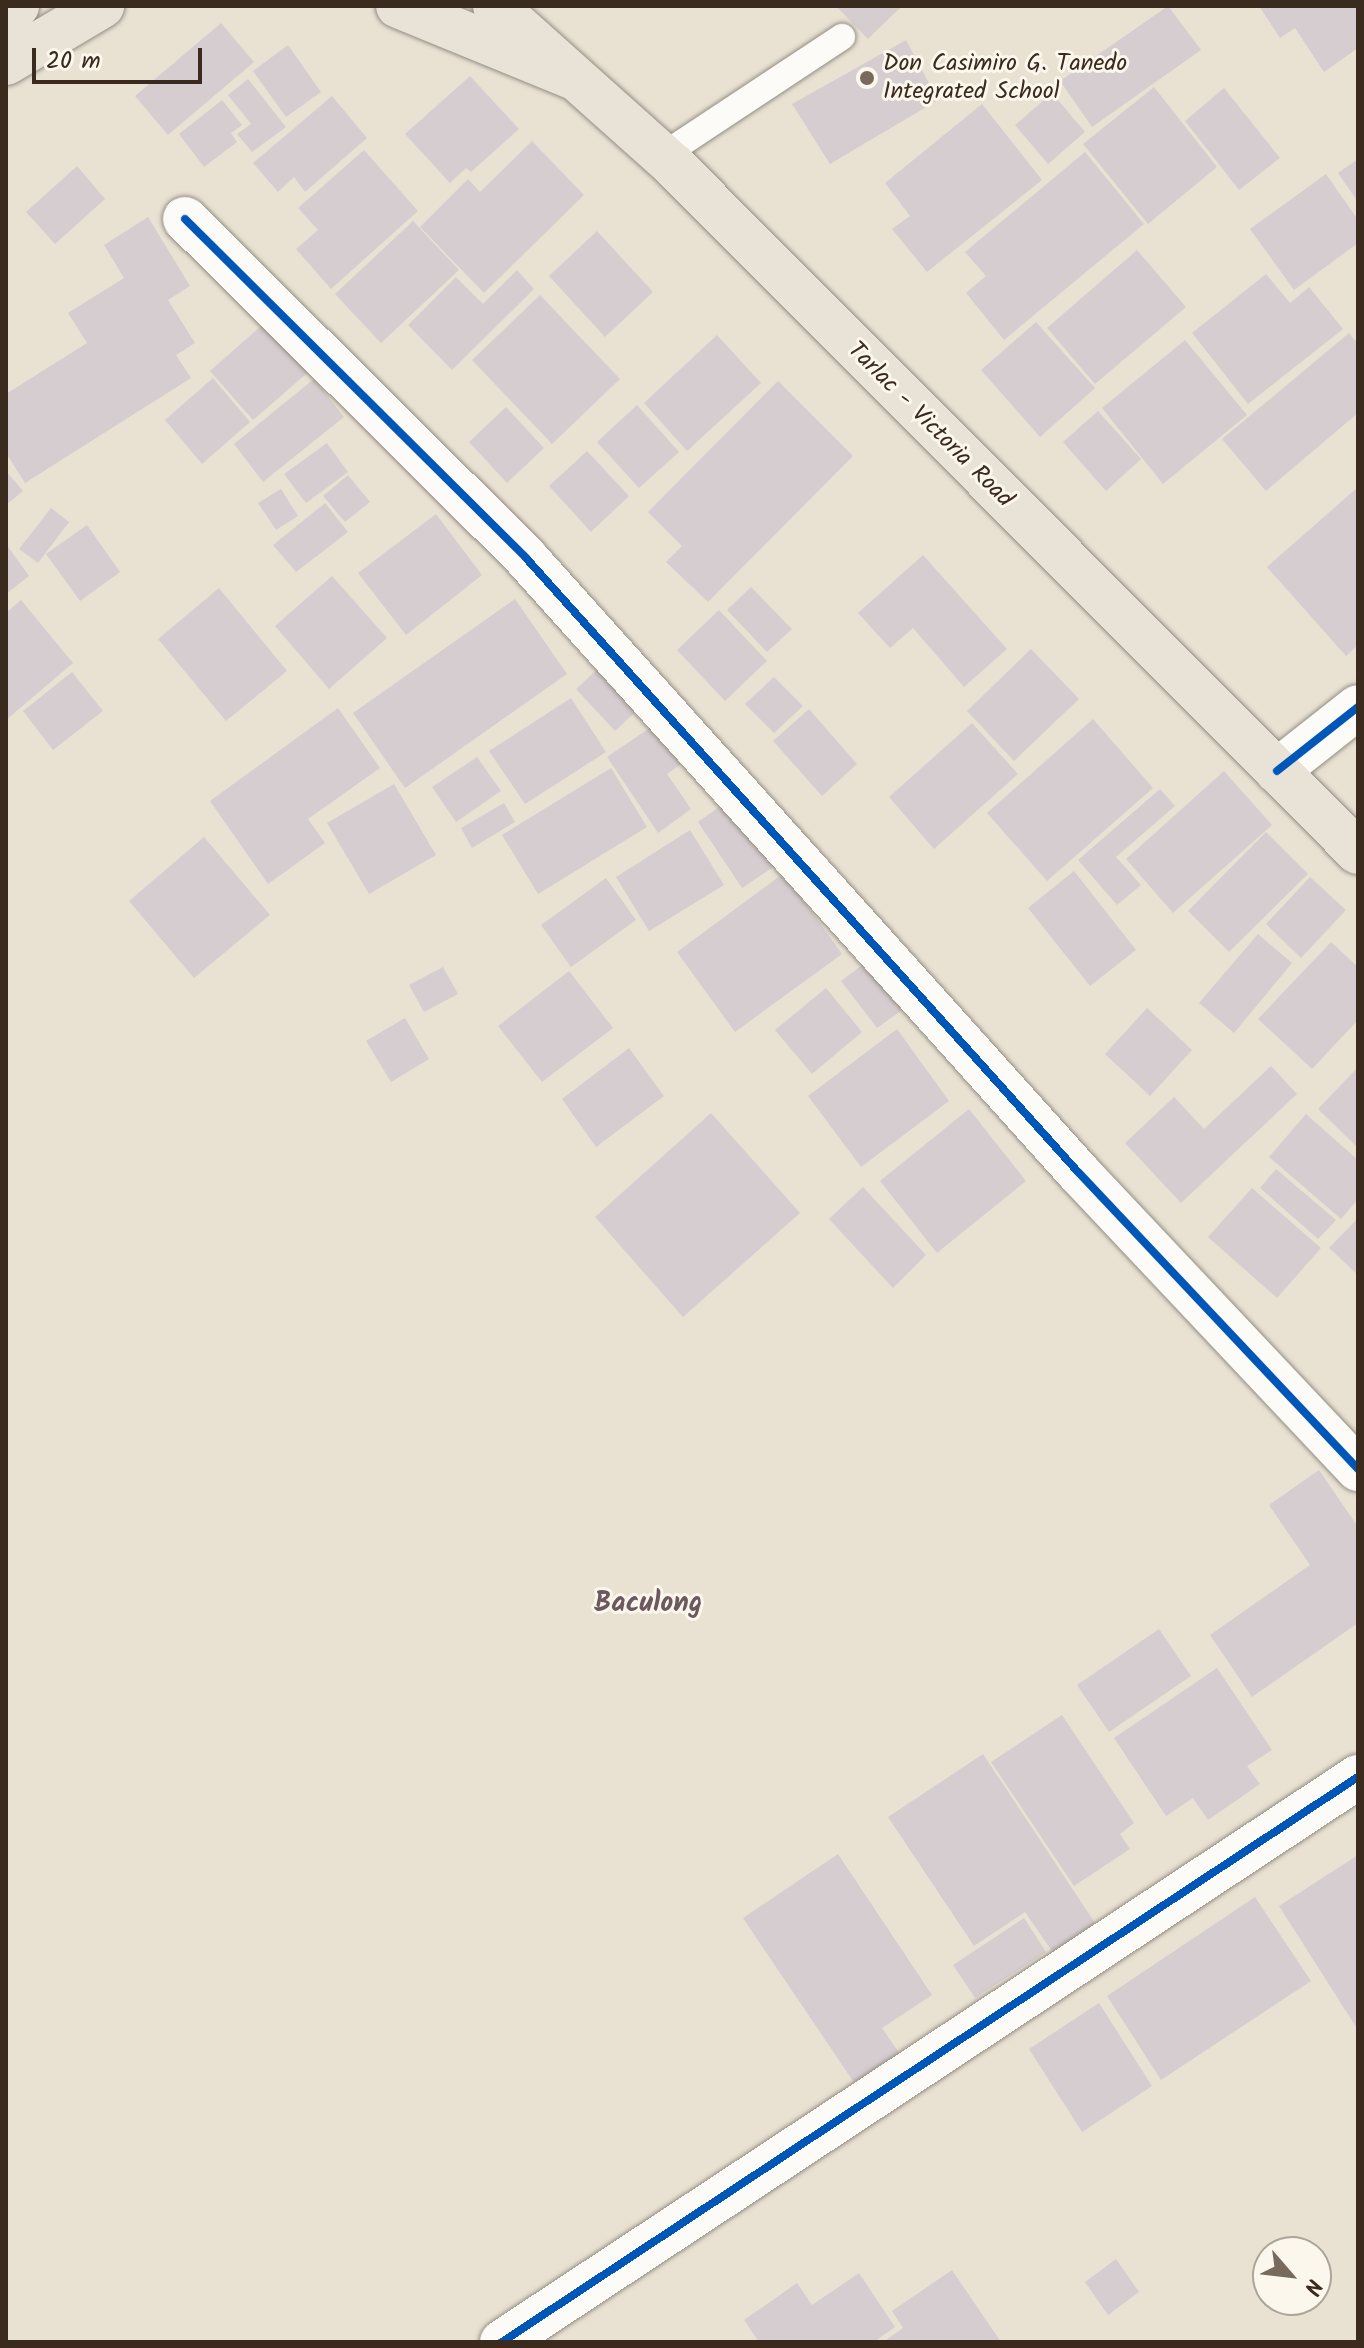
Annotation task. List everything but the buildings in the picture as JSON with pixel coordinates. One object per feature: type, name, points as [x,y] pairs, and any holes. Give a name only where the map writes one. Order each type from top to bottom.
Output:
[{"type":"main road","points":[[6,20],[17,6]]},
{"type":"main road","points":[[6,63],[102,6]]},
{"type":"main road","points":[[398,6],[572,77]]},
{"type":"main road","name":"Tarlac - Victoria Road","points":[[495,6],[662,156],[1358,852]]},
{"type":"street","points":[[185,219],[526,558],[1079,1173],[1358,1469]]},
{"type":"street","points":[[1277,771],[1358,707]]},
{"type":"street","points":[[502,2342],[1358,1777]]},
{"type":"lane","points":[[662,156],[842,37]]},
{"type":"cycle path","points":[[185,219],[526,558],[1079,1173],[1358,1469]]},
{"type":"cycle path","points":[[1277,771],[1358,707]]},
{"type":"cycle path","points":[[502,2342],[1358,1777]]},
{"type":"place","name":"Don Casimiro G. Tanedo Integrated School","points":[[867,78]]},
{"type":"district","name":"Baculong","points":[[648,1604]]}]
